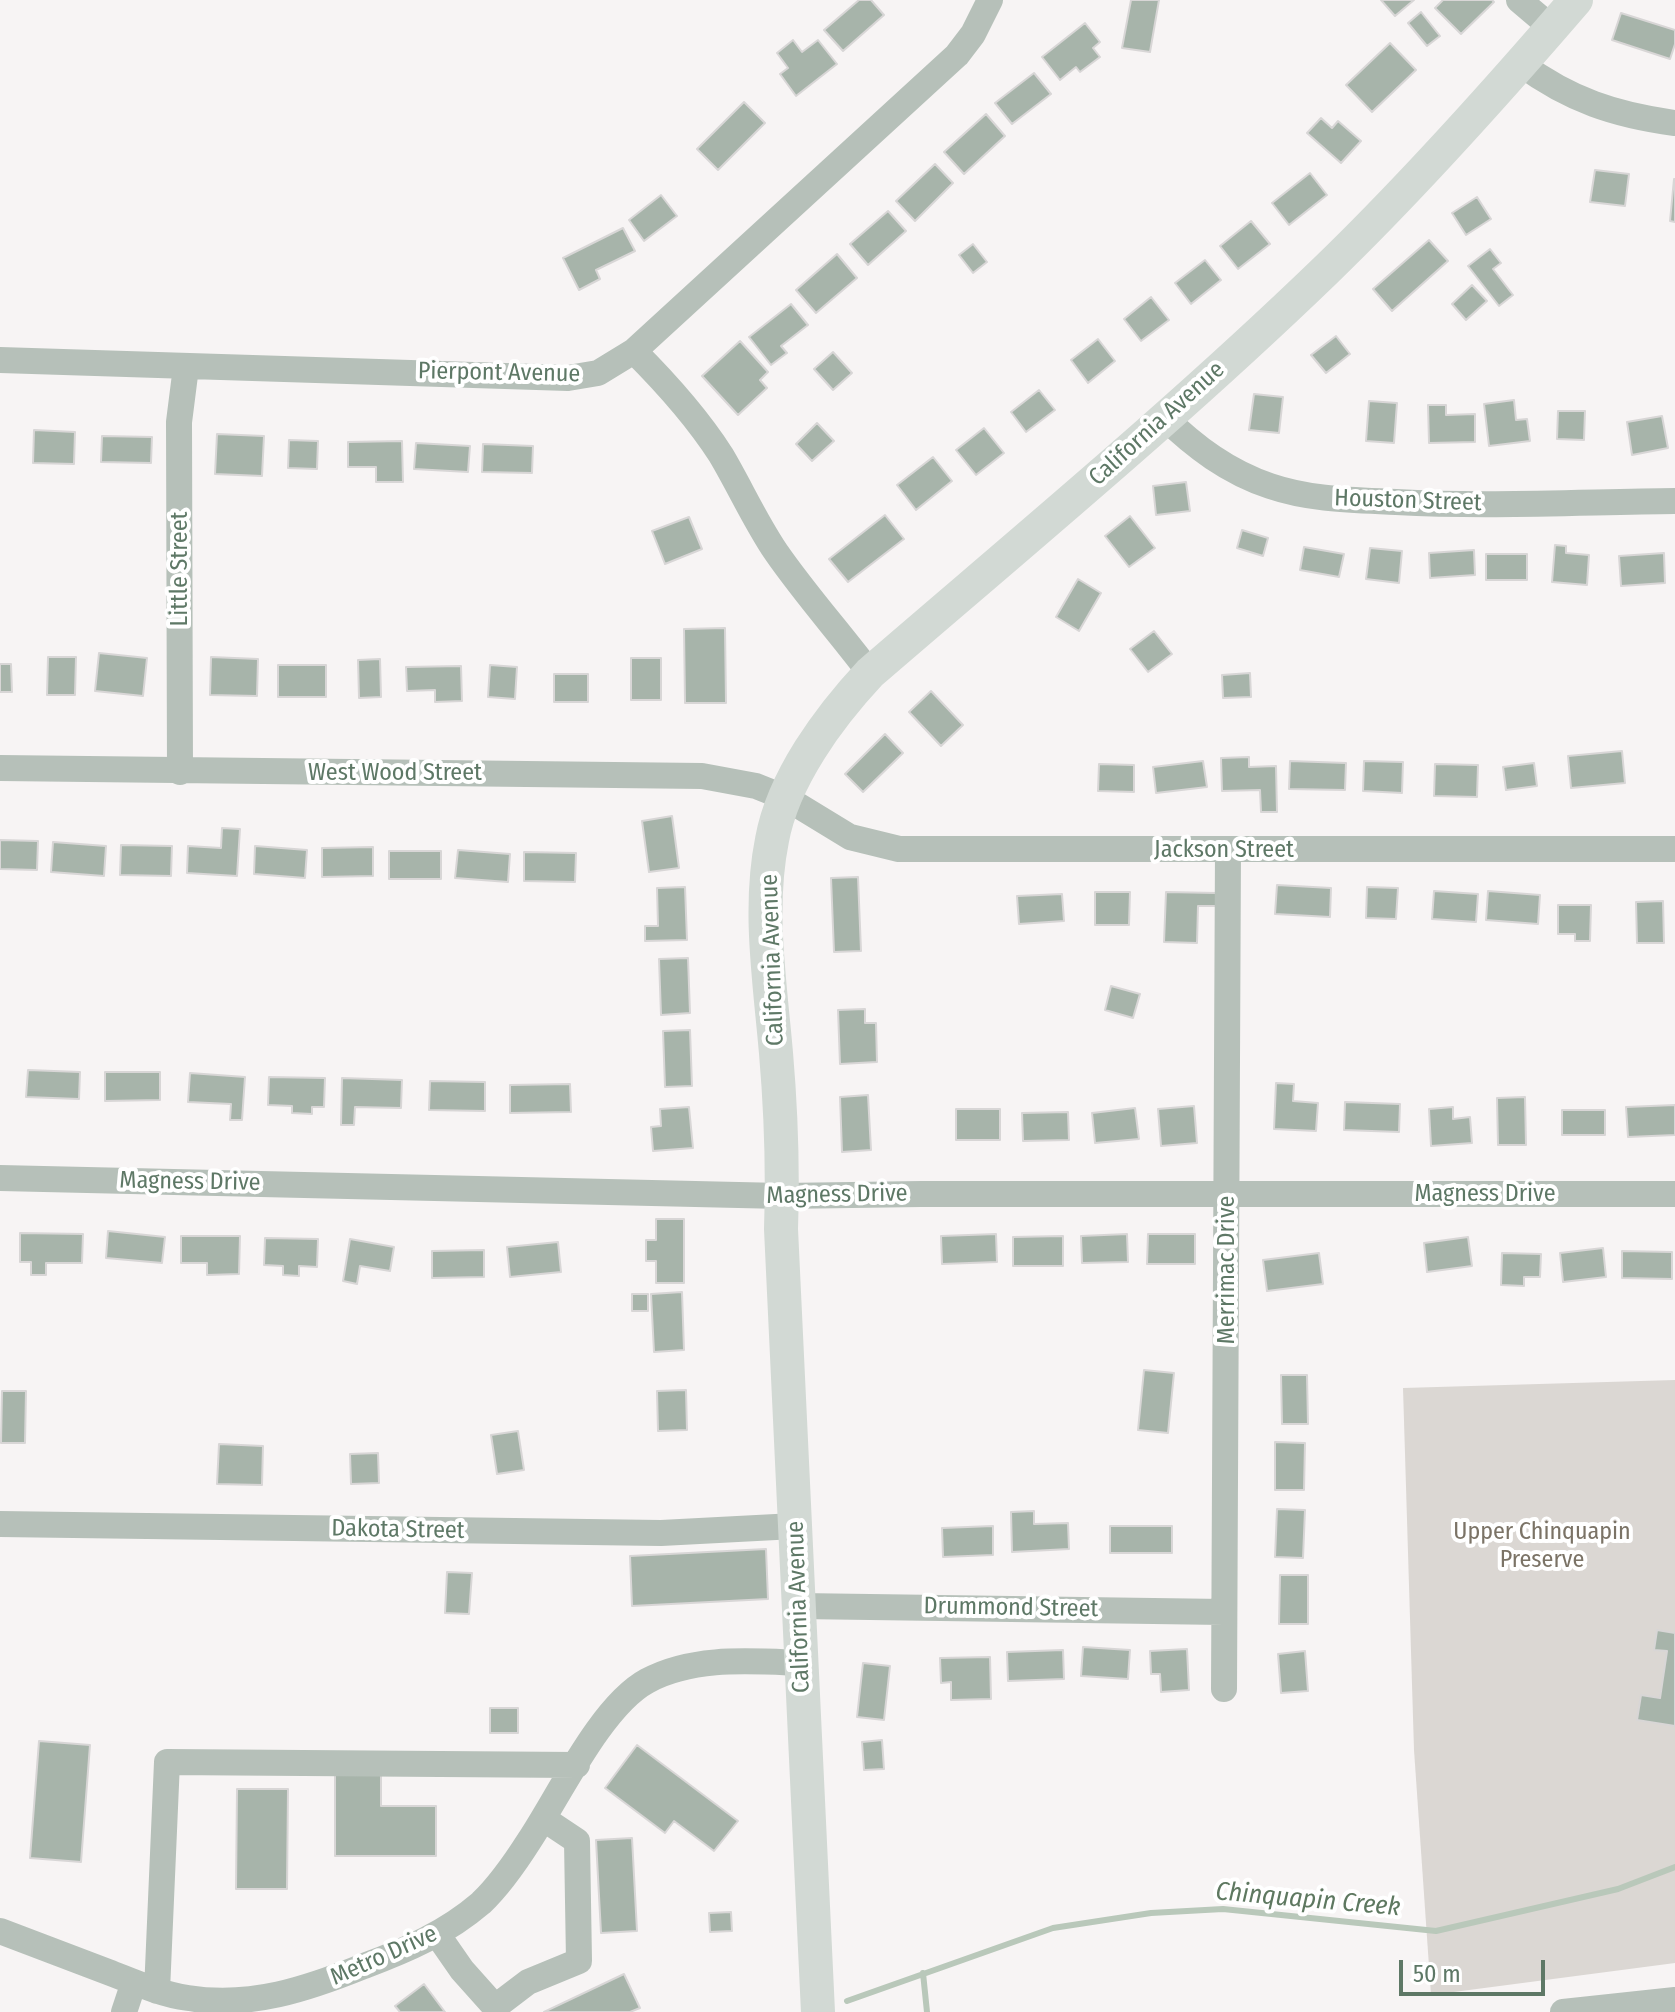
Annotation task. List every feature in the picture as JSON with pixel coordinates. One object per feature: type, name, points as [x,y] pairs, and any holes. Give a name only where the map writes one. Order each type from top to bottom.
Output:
[{"type":"main road","name":"California Avenue","points":[[818,2012],[781,1229],[780,1100],[768,967],[767,886],[772,838],[786,798],[824,728],[870,673],[1164,417],[1325,271],[1402,193],[1576,0]]},
{"type":"street","name":"Pierpont Avenue","points":[[0,360],[568,378],[598,373],[634,351],[957,55],[973,34],[990,0]]},
{"type":"street","points":[[1519,0],[1552,28]]},
{"type":"street","points":[[1521,64],[1556,88],[1594,106],[1675,123]]},
{"type":"street","points":[[634,351],[663,380],[712,443],[777,553],[870,673]]},
{"type":"street","name":"Little Street","points":[[180,772],[179,422],[186,367]]},
{"type":"street","name":"Houston Street","points":[[1164,417],[1187,439],[1239,474],[1299,494],[1330,499],[1441,504],[1675,501]]},
{"type":"street","name":"West Wood Street","points":[[0,768],[702,776],[756,786],[786,798]]},
{"type":"street","name":"Jackson Street","points":[[786,798],[850,837],[899,849],[1675,849]]},
{"type":"street","name":"Merrimac Drive","points":[[1224,1689],[1228,850]]},
{"type":"street","name":"Magness Drive","points":[[0,1178],[782,1196],[1675,1194]]},
{"type":"street","name":"Dakota Street","points":[[0,1524],[661,1533],[795,1526]]},
{"type":"street","name":"Drummond Street","points":[[799,1606],[1224,1612]]},
{"type":"street","name":"Metro Drive","points":[[0,1931],[146,1987],[189,1999],[223,2001],[289,1994],[417,1945],[451,1926],[491,1892],[509,1873],[605,1719],[644,1683],[671,1670],[701,1664],[751,1661],[801,1663]]},
{"type":"street","points":[[124,2012],[146,1987],[167,1762],[577,1765]]},
{"type":"street","points":[[437,1934],[462,1970],[495,2007],[528,1982],[579,1961],[577,1841],[544,1819]]},
{"type":"street","points":[[1563,2012],[1675,2000]]},
{"type":"green space","name":"Upper Chinquapin Preserve","points":[[1675,1380],[1675,1963],[1431,1995],[1414,1750],[1403,1388]]},
{"type":"building","points":[[859,0],[871,0],[884,15],[843,51],[824,30]]},
{"type":"building","points":[[1131,0],[1159,0],[1150,52],[1122,48]]},
{"type":"building","points":[[1381,0],[1414,0],[1395,16]]},
{"type":"building","points":[[1443,0],[1494,2],[1461,34],[1435,8]]},
{"type":"building","points":[[1421,12],[1440,36],[1427,46],[1408,23]]},
{"type":"building","points":[[1621,13],[1675,30],[1670,59],[1612,40]]},
{"type":"building","points":[[1085,23],[1100,42],[1093,48],[1100,57],[1080,72],[1076,67],[1060,80],[1042,57]]},
{"type":"building","points":[[793,40],[802,52],[818,40],[837,64],[796,96],[780,74],[788,68],[777,53]]},
{"type":"building","points":[[1390,43],[1416,70],[1372,112],[1346,85]]},
{"type":"building","points":[[1034,73],[1051,94],[1012,124],[995,103]]},
{"type":"building","points":[[744,102],[765,123],[718,170],[697,149]]},
{"type":"building","points":[[986,114],[1005,136],[964,174],[944,152]]},
{"type":"building","points":[[1321,118],[1332,128],[1338,121],[1361,141],[1341,163],[1307,133]]},
{"type":"building","points":[[935,164],[953,183],[915,221],[896,201]]},
{"type":"building","points":[[1595,170],[1629,174],[1625,206],[1590,202]]},
{"type":"building","points":[[1310,173],[1327,195],[1289,225],[1272,203]]},
{"type":"building","points":[[1675,179],[1675,222],[1670,221]]},
{"type":"building","points":[[661,195],[677,216],[644,241],[629,220]]},
{"type":"building","points":[[1477,197],[1491,219],[1466,235],[1452,213]]},
{"type":"building","points":[[888,211],[906,231],[868,265],[850,244]]},
{"type":"building","points":[[1251,221],[1270,244],[1238,269],[1220,246]]},
{"type":"building","points":[[623,228],[635,251],[596,270],[600,279],[579,290],[563,258]]},
{"type":"building","points":[[1429,240],[1448,261],[1392,311],[1373,289]]},
{"type":"building","points":[[973,244],[987,262],[973,273],[959,255]]},
{"type":"building","points":[[1490,249],[1501,263],[1493,269],[1513,295],[1499,306],[1468,266]]},
{"type":"building","points":[[837,254],[857,278],[816,313],[796,290]]},
{"type":"building","points":[[1205,260],[1221,280],[1191,304],[1175,283]]},
{"type":"building","points":[[1472,285],[1487,301],[1466,320],[1452,304]]},
{"type":"building","points":[[1151,297],[1169,320],[1141,341],[1124,319]]},
{"type":"building","points":[[791,304],[808,325],[781,346],[787,353],[771,365],[749,337]]},
{"type":"building","points":[[1336,336],[1350,354],[1326,373],[1311,355]]},
{"type":"building","points":[[1098,339],[1115,361],[1088,383],[1071,360]]},
{"type":"building","points":[[740,341],[768,372],[760,380],[767,388],[738,415],[702,376]]},
{"type":"building","points":[[833,352],[852,373],[833,390],[814,369]]},
{"type":"building","points":[[1039,390],[1055,410],[1026,432],[1011,412]]},
{"type":"building","points":[[1254,394],[1283,397],[1279,433],[1249,430]]},
{"type":"building","points":[[1514,400],[1516,420],[1527,419],[1530,441],[1489,446],[1484,404]]},
{"type":"building","points":[[1369,401],[1397,403],[1394,443],[1366,441]]},
{"type":"building","points":[[1428,405],[1446,405],[1446,415],[1475,414],[1475,442],[1429,443]]},
{"type":"building","points":[[1558,411],[1585,411],[1584,440],[1557,439]]},
{"type":"building","points":[[1662,416],[1668,448],[1632,455],[1627,422]]},
{"type":"building","points":[[817,423],[834,441],[812,461],[796,444]]},
{"type":"building","points":[[984,428],[1004,453],[976,475],[956,450]]},
{"type":"building","points":[[34,430],[75,432],[74,464],[33,463]]},
{"type":"building","points":[[217,434],[264,436],[262,476],[215,474]]},
{"type":"building","points":[[102,436],[152,437],[151,463],[101,462]]},
{"type":"building","points":[[289,440],[318,441],[317,469],[288,468]]},
{"type":"building","points":[[402,441],[403,482],[376,482],[376,467],[348,467],[348,442]]},
{"type":"building","points":[[416,443],[470,446],[468,472],[414,469]]},
{"type":"building","points":[[483,444],[533,446],[532,473],[482,472]]},
{"type":"building","points":[[933,457],[952,481],[916,510],[897,485]]},
{"type":"building","points":[[1186,482],[1190,511],[1156,515],[1153,486]]},
{"type":"building","points":[[885,515],[904,539],[848,582],[829,559]]},
{"type":"building","points":[[1130,516],[1155,548],[1129,567],[1105,536]]},
{"type":"building","points":[[689,517],[702,549],[665,564],[652,531]]},
{"type":"building","points":[[1242,530],[1268,538],[1263,556],[1237,548]]},
{"type":"building","points":[[1555,545],[1566,546],[1566,553],[1589,555],[1587,585],[1552,582]]},
{"type":"building","points":[[1304,547],[1344,554],[1339,577],[1300,570]]},
{"type":"building","points":[[1370,548],[1402,551],[1399,583],[1366,579]]},
{"type":"building","points":[[1474,550],[1475,575],[1430,578],[1429,553]]},
{"type":"building","points":[[1664,553],[1665,583],[1621,586],[1619,556]]},
{"type":"building","points":[[1486,554],[1527,554],[1527,580],[1486,580]]},
{"type":"building","points":[[1078,579],[1101,593],[1079,631],[1056,617]]},
{"type":"building","points":[[725,628],[726,703],[685,703],[684,629]]},
{"type":"building","points":[[1154,631],[1172,654],[1148,672],[1130,649]]},
{"type":"building","points":[[99,653],[147,658],[143,696],[95,691]]},
{"type":"building","points":[[48,657],[76,657],[75,695],[47,695]]},
{"type":"building","points":[[211,657],[258,659],[257,696],[210,695]]},
{"type":"building","points":[[631,658],[661,658],[661,700],[631,700]]},
{"type":"building","points":[[380,659],[381,697],[359,698],[358,660]]},
{"type":"building","points":[[0,664],[11,664],[12,692],[0,692]]},
{"type":"building","points":[[278,665],[326,665],[326,697],[278,697]]},
{"type":"building","points":[[490,665],[517,667],[515,699],[488,697]]},
{"type":"building","points":[[461,666],[462,701],[435,702],[435,690],[407,691],[406,667]]},
{"type":"building","points":[[1250,673],[1251,697],[1223,698],[1222,675]]},
{"type":"building","points":[[554,674],[588,674],[588,702],[554,702]]},
{"type":"building","points":[[931,691],[963,725],[941,746],[909,712]]},
{"type":"building","points":[[885,734],[903,753],[863,792],[845,774]]},
{"type":"building","points":[[1622,751],[1625,783],[1571,788],[1568,756]]},
{"type":"building","points":[[1249,757],[1249,767],[1276,766],[1277,812],[1261,812],[1260,790],[1222,791],[1221,758]]},
{"type":"building","points":[[1203,761],[1207,787],[1156,793],[1153,767]]},
{"type":"building","points":[[1290,761],[1346,763],[1345,790],[1289,789]]},
{"type":"building","points":[[1364,761],[1403,762],[1402,793],[1363,791]]},
{"type":"building","points":[[1534,763],[1537,786],[1506,790],[1503,767]]},
{"type":"building","points":[[1099,764],[1134,765],[1134,792],[1098,791]]},
{"type":"building","points":[[1435,764],[1478,765],[1477,797],[1434,796]]},
{"type":"building","points":[[672,816],[679,868],[649,872],[642,821]]},
{"type":"building","points":[[222,828],[240,829],[237,876],[187,873],[188,846],[221,848]]},
{"type":"building","points":[[0,840],[38,841],[37,870],[0,869]]},
{"type":"building","points":[[53,842],[106,846],[104,876],[51,872]]},
{"type":"building","points":[[121,845],[172,846],[171,876],[120,875]]},
{"type":"building","points":[[255,846],[307,850],[305,878],[254,874]]},
{"type":"building","points":[[373,847],[373,876],[322,877],[322,848]]},
{"type":"building","points":[[458,850],[510,854],[508,882],[455,878]]},
{"type":"building","points":[[389,851],[441,851],[441,879],[389,879]]},
{"type":"building","points":[[524,852],[576,853],[575,882],[524,881]]},
{"type":"building","points":[[858,877],[861,951],[834,952],[831,878]]},
{"type":"building","points":[[1277,885],[1331,888],[1330,917],[1275,914]]},
{"type":"building","points":[[685,887],[687,940],[645,941],[645,926],[658,926],[657,888]]},
{"type":"building","points":[[1367,887],[1398,888],[1396,919],[1366,918]]},
{"type":"building","points":[[1434,891],[1478,894],[1476,922],[1432,919]]},
{"type":"building","points":[[1488,891],[1540,895],[1538,924],[1486,920]]},
{"type":"building","points":[[1095,892],[1130,892],[1129,925],[1095,925]]},
{"type":"building","points":[[1166,892],[1216,893],[1216,906],[1198,906],[1197,943],[1164,942]]},
{"type":"building","points":[[1062,894],[1064,921],[1019,924],[1017,896]]},
{"type":"building","points":[[1663,901],[1664,943],[1637,943],[1636,902]]},
{"type":"building","points":[[1558,905],[1591,905],[1590,941],[1575,941],[1575,934],[1558,934]]},
{"type":"building","points":[[688,958],[690,1013],[661,1015],[659,959]]},
{"type":"building","points":[[1111,986],[1140,994],[1133,1018],[1105,1010]]},
{"type":"building","points":[[865,1009],[865,1023],[876,1023],[877,1062],[840,1064],[838,1010]]},
{"type":"building","points":[[690,1030],[692,1086],[665,1087],[663,1031]]},
{"type":"building","points":[[28,1070],[80,1072],[79,1099],[26,1097]]},
{"type":"building","points":[[105,1072],[160,1072],[160,1100],[105,1101]]},
{"type":"building","points":[[190,1073],[245,1077],[242,1120],[230,1120],[231,1104],[188,1102]]},
{"type":"building","points":[[269,1077],[325,1078],[324,1107],[312,1107],[312,1114],[292,1113],[292,1106],[268,1105]]},
{"type":"building","points":[[342,1078],[402,1080],[401,1108],[355,1107],[354,1125],[341,1125]]},
{"type":"building","points":[[430,1081],[485,1082],[485,1111],[429,1110]]},
{"type":"building","points":[[1276,1083],[1294,1084],[1293,1101],[1318,1103],[1316,1131],[1274,1129]]},
{"type":"building","points":[[570,1084],[571,1112],[510,1113],[510,1085]]},
{"type":"building","points":[[868,1095],[871,1150],[842,1152],[840,1097]]},
{"type":"building","points":[[1525,1097],[1526,1145],[1498,1145],[1497,1098]]},
{"type":"building","points":[[1345,1102],[1400,1104],[1399,1132],[1344,1130]]},
{"type":"building","points":[[1675,1105],[1675,1135],[1628,1137],[1626,1107]]},
{"type":"building","points":[[1194,1106],[1197,1143],[1161,1146],[1158,1109]]},
{"type":"building","points":[[689,1107],[693,1148],[653,1151],[651,1127],[661,1126],[660,1109]]},
{"type":"building","points":[[1453,1107],[1453,1119],[1470,1117],[1472,1143],[1431,1146],[1429,1109]]},
{"type":"building","points":[[1135,1108],[1139,1139],[1095,1143],[1092,1113]]},
{"type":"building","points":[[956,1109],[1000,1109],[1000,1140],[956,1140]]},
{"type":"building","points":[[1562,1110],[1605,1110],[1605,1135],[1562,1135]]},
{"type":"building","points":[[1068,1112],[1069,1140],[1023,1141],[1022,1113]]},
{"type":"building","points":[[656,1219],[684,1219],[684,1283],[656,1283],[656,1261],[646,1261],[646,1240],[656,1240]]},
{"type":"building","points":[[108,1231],[165,1237],[162,1263],[106,1258]]},
{"type":"building","points":[[20,1233],[83,1234],[82,1263],[46,1263],[46,1275],[31,1275],[31,1262],[20,1262]]},
{"type":"building","points":[[996,1234],[997,1262],[942,1264],[941,1236]]},
{"type":"building","points":[[1127,1234],[1128,1262],[1082,1263],[1081,1236]]},
{"type":"building","points":[[1148,1234],[1195,1234],[1195,1264],[1147,1264]]},
{"type":"building","points":[[181,1236],[240,1236],[239,1274],[207,1275],[207,1263],[181,1263]]},
{"type":"building","points":[[1063,1236],[1063,1266],[1013,1266],[1013,1237]]},
{"type":"building","points":[[1468,1237],[1472,1266],[1427,1272],[1424,1243]]},
{"type":"building","points":[[265,1238],[318,1239],[317,1267],[299,1266],[299,1276],[283,1275],[283,1266],[264,1265]]},
{"type":"building","points":[[350,1239],[394,1247],[390,1271],[360,1266],[357,1284],[343,1281]]},
{"type":"building","points":[[558,1242],[561,1272],[510,1277],[507,1247]]},
{"type":"building","points":[[1603,1248],[1606,1277],[1563,1282],[1560,1253]]},
{"type":"building","points":[[484,1250],[484,1277],[432,1278],[432,1251]]},
{"type":"building","points":[[1622,1251],[1672,1252],[1672,1279],[1622,1278]]},
{"type":"building","points":[[1319,1253],[1323,1284],[1267,1291],[1263,1260]]},
{"type":"building","points":[[1502,1253],[1541,1254],[1540,1277],[1524,1277],[1524,1286],[1501,1285]]},
{"type":"building","points":[[682,1292],[684,1350],[654,1352],[651,1294]]},
{"type":"building","points":[[632,1294],[648,1294],[648,1311],[632,1311]]},
{"type":"building","points":[[1144,1370],[1174,1373],[1168,1433],[1138,1430]]},
{"type":"building","points":[[1281,1375],[1307,1375],[1308,1424],[1282,1424]]},
{"type":"building","points":[[686,1390],[687,1430],[658,1431],[657,1391]]},
{"type":"building","points":[[2,1391],[26,1391],[25,1443],[1,1443]]},
{"type":"building","points":[[518,1431],[524,1470],[497,1474],[491,1435]]},
{"type":"building","points":[[1275,1442],[1305,1443],[1304,1490],[1275,1490]]},
{"type":"building","points":[[219,1444],[263,1446],[262,1485],[217,1484]]},
{"type":"building","points":[[378,1453],[379,1483],[351,1484],[350,1454]]},
{"type":"building","points":[[1277,1509],[1305,1510],[1303,1558],[1275,1557]]},
{"type":"building","points":[[1034,1511],[1034,1524],[1068,1523],[1069,1549],[1012,1552],[1011,1512]]},
{"type":"building","points":[[993,1526],[993,1555],[943,1557],[942,1528]]},
{"type":"building","points":[[1110,1526],[1172,1526],[1172,1553],[1110,1553]]},
{"type":"building","points":[[766,1549],[768,1599],[632,1606],[630,1556]]},
{"type":"building","points":[[447,1572],[472,1573],[469,1614],[445,1613]]},
{"type":"building","points":[[1280,1575],[1308,1575],[1308,1624],[1279,1624]]},
{"type":"building","points":[[1657,1630],[1675,1633],[1675,1726],[1637,1720],[1641,1695],[1660,1698],[1667,1651],[1654,1650]]},
{"type":"building","points":[[1083,1647],[1130,1650],[1128,1679],[1081,1676]]},
{"type":"building","points":[[1187,1649],[1189,1690],[1161,1692],[1160,1674],[1151,1674],[1150,1651]]},
{"type":"building","points":[[1063,1650],[1064,1679],[1008,1681],[1007,1652]]},
{"type":"building","points":[[1305,1651],[1308,1691],[1281,1693],[1278,1654]]},
{"type":"building","points":[[990,1657],[991,1699],[951,1700],[951,1682],[941,1683],[940,1658]]},
{"type":"building","points":[[863,1663],[890,1666],[884,1720],[857,1717]]},
{"type":"building","points":[[490,1708],[518,1708],[518,1733],[490,1733]]},
{"type":"building","points":[[882,1740],[884,1769],[864,1770],[862,1742]]},
{"type":"building","points":[[39,1741],[90,1745],[81,1862],[30,1858]]},
{"type":"building","points":[[637,1745],[738,1821],[714,1851],[674,1821],[665,1833],[605,1788]]},
{"type":"building","points":[[335,1775],[381,1775],[381,1806],[436,1806],[436,1856],[335,1856]]},
{"type":"building","points":[[237,1789],[288,1789],[287,1889],[236,1889]]},
{"type":"building","points":[[632,1838],[637,1931],[601,1933],[596,1840]]},
{"type":"building","points":[[731,1912],[732,1931],[710,1932],[709,1913]]},
{"type":"building","points":[[624,1974],[640,2008],[630,2012],[544,2012]]},
{"type":"building","points":[[424,1984],[445,2012],[400,2012],[395,2006]]},
{"type":"waterway","name":"Chinquapin Creek","points":[[847,2001],[1053,1928],[1151,1913],[1223,1909],[1436,1931],[1618,1889],[1675,1867]]},
{"type":"waterway","points":[[923,1973],[927,2012]]}]
